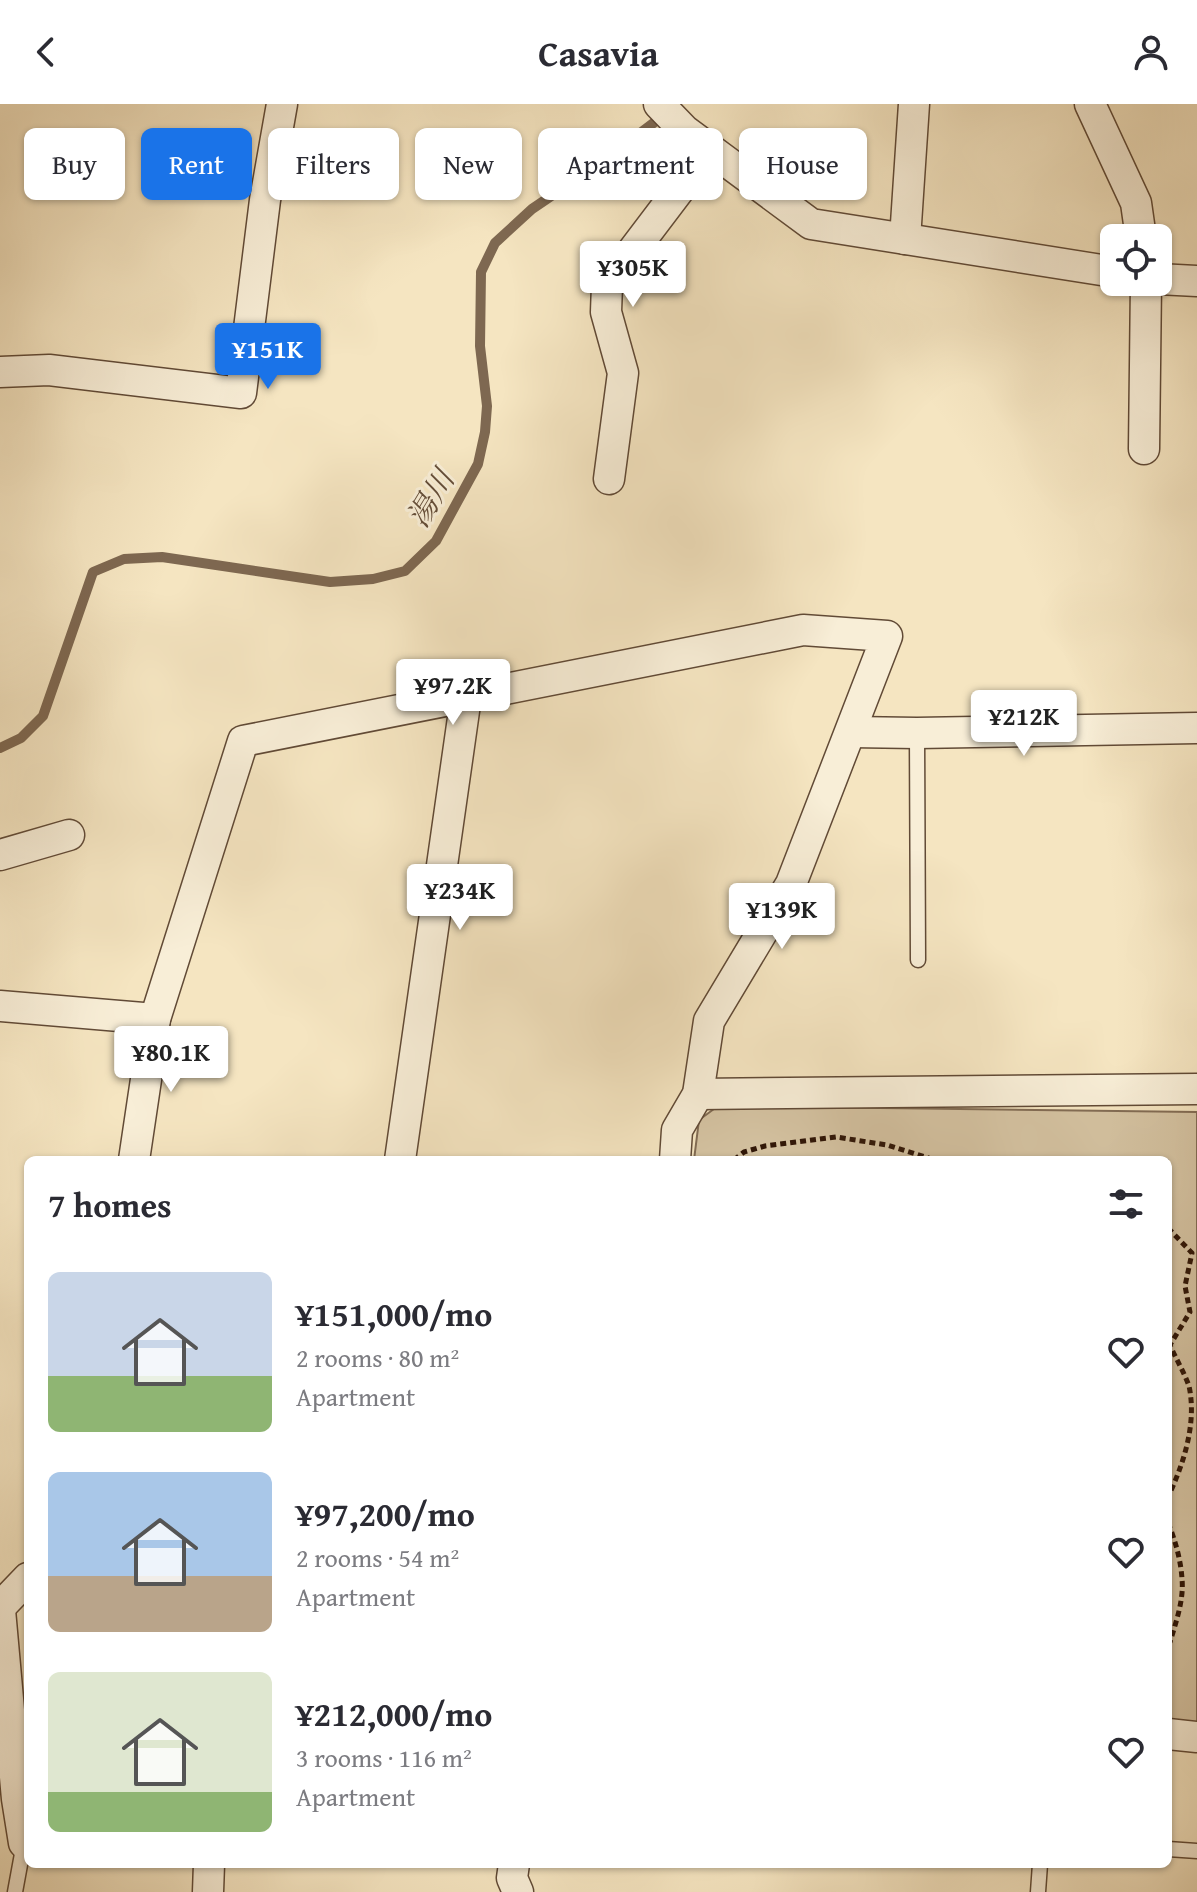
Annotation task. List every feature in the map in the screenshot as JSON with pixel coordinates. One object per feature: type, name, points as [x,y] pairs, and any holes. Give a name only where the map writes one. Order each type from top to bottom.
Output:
[{"type":"street","points":[[0,372],[49,370],[241,393],[265,200],[282,104]]},
{"type":"street","points":[[659,104],[682,128]]},
{"type":"street","points":[[905,239],[914,104]]},
{"type":"street","points":[[1090,104],[1136,203],[1139,224]]},
{"type":"street","points":[[723,159],[811,224],[1100,270]]},
{"type":"street","points":[[609,479],[623,373],[606,312],[607,285],[671,200]]},
{"type":"street","points":[[1172,280],[1197,281]]},
{"type":"street","points":[[1144,449],[1146,296]]},
{"type":"street","points":[[135,1156],[155,1019],[243,741],[803,630],[887,636],[791,884],[709,1021],[698,1094],[677,1130],[675,1156]]},
{"type":"street","points":[[401,1156],[466,697]]},
{"type":"street","points":[[851,732],[1197,728]]},
{"type":"street","points":[[0,855],[69,835]]},
{"type":"street","points":[[0,1006],[155,1019]]},
{"type":"street","points":[[698,1094],[1197,1089]]},
{"type":"street","points":[[24,1582],[0,1609],[9,1798],[24,1838]]},
{"type":"street","points":[[1172,1734],[1197,1737]]},
{"type":"street","points":[[208,1892],[209,1868]]},
{"type":"street","points":[[513,1868],[512,1878],[518,1892]]},
{"type":"lane","points":[[917,733],[918,960]]},
{"type":"lane","points":[[1172,1849],[1197,1851]]},
{"type":"lane","points":[[15,1892],[24,1852]]},
{"type":"lane","points":[[1038,1892],[1040,1868]]},
{"type":"path","points":[[739,1156],[765,1146],[836,1137],[887,1145],[922,1156]]},
{"type":"path","points":[[1172,1232],[1192,1253],[1185,1286],[1190,1312],[1172,1342]]},
{"type":"path","points":[[1172,1349],[1190,1388],[1195,1416],[1190,1442],[1172,1489]]},
{"type":"path","points":[[1172,1533],[1183,1579],[1179,1613],[1172,1633]]},
{"type":"shaded area","points":[[718,1106],[1197,1112],[1197,1723],[1172,1720],[1172,1156],[694,1156],[699,1120]]},
{"type":"waterway","name":"湯川","points":[[0,748],[21,738],[43,716],[93,572],[124,559],[162,557],[330,582],[373,579],[405,571],[436,541],[478,464],[487,406],[480,346],[481,272],[495,243],[532,209],[664,115]]}]
